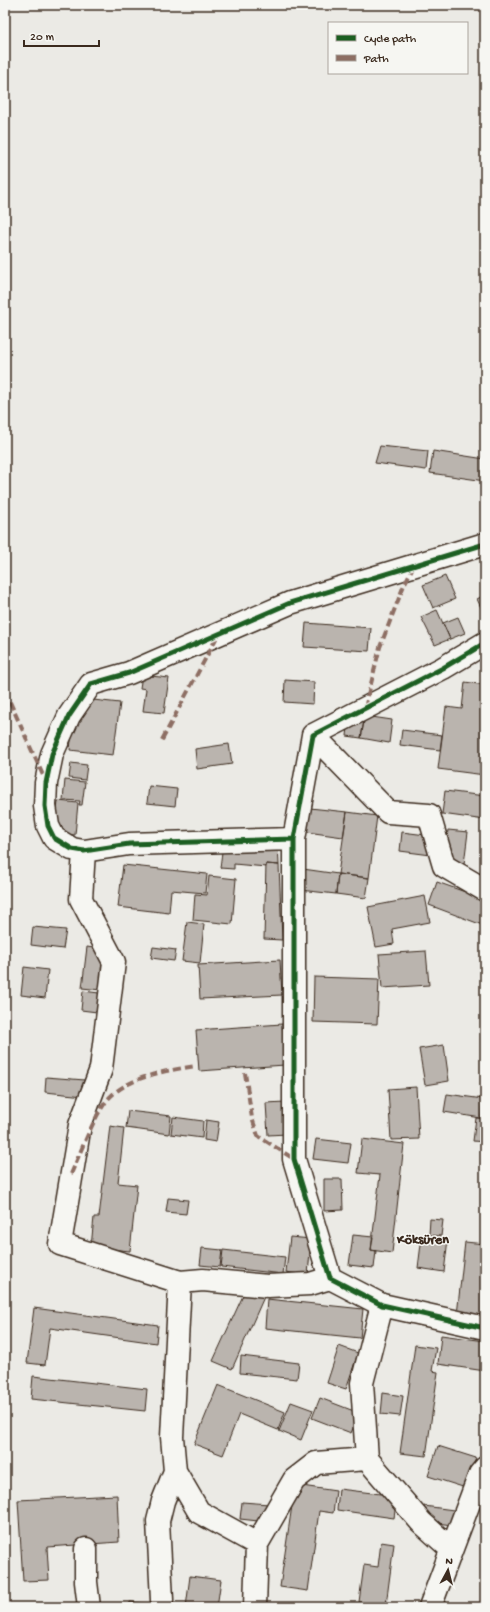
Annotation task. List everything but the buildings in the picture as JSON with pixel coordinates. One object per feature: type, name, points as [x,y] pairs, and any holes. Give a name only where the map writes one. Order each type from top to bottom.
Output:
[{"type":"street","points":[[294,839],[129,844],[84,851],[72,849],[54,838],[48,826],[45,806],[46,784],[52,754],[69,716],[91,684],[130,673],[290,603],[485,544]]},
{"type":"street","points":[[313,735],[443,668],[485,643]]},
{"type":"street","points":[[313,735],[294,839],[294,1159],[330,1278]]},
{"type":"street","points":[[313,735],[388,812],[429,815],[444,866],[485,890]]},
{"type":"street","points":[[84,851],[81,899],[114,962],[101,1069],[80,1125],[60,1244],[180,1282],[202,1280],[268,1286],[310,1284],[330,1278],[382,1305],[485,1328]]},
{"type":"street","points":[[180,1282],[172,1437],[175,1471],[198,1512],[258,1544]]},
{"type":"street","points":[[382,1305],[362,1383],[367,1459],[421,1522],[451,1549]]},
{"type":"street","points":[[255,1607],[258,1544],[294,1480],[316,1463],[367,1459]]},
{"type":"street","points":[[430,1607],[480,1474],[485,1468]]},
{"type":"street","points":[[162,1600],[158,1521],[163,1501],[175,1471]]},
{"type":"street","points":[[86,1549],[86,1582],[89,1607]]},
{"type":"marked path","points":[[365,708],[380,647],[404,585],[414,565]]},
{"type":"marked path","points":[[162,740],[218,635]]},
{"type":"marked path","points":[[5,691],[46,782]]},
{"type":"marked path","points":[[71,1174],[94,1122],[111,1096],[129,1083],[151,1075],[196,1066]]},
{"type":"marked path","points":[[245,1073],[252,1118],[258,1136],[294,1159]]},
{"type":"cycle path","points":[[294,839],[129,844],[84,851],[72,849],[54,838],[48,826],[45,806],[46,783],[52,754],[69,716],[91,684],[129,673],[290,603],[485,544]]},
{"type":"cycle path","points":[[485,643],[443,668],[313,735],[294,839],[294,1159],[330,1278],[382,1305],[485,1328]]},
{"type":"district","name":"Köksüren","points":[[423,1240]]}]
